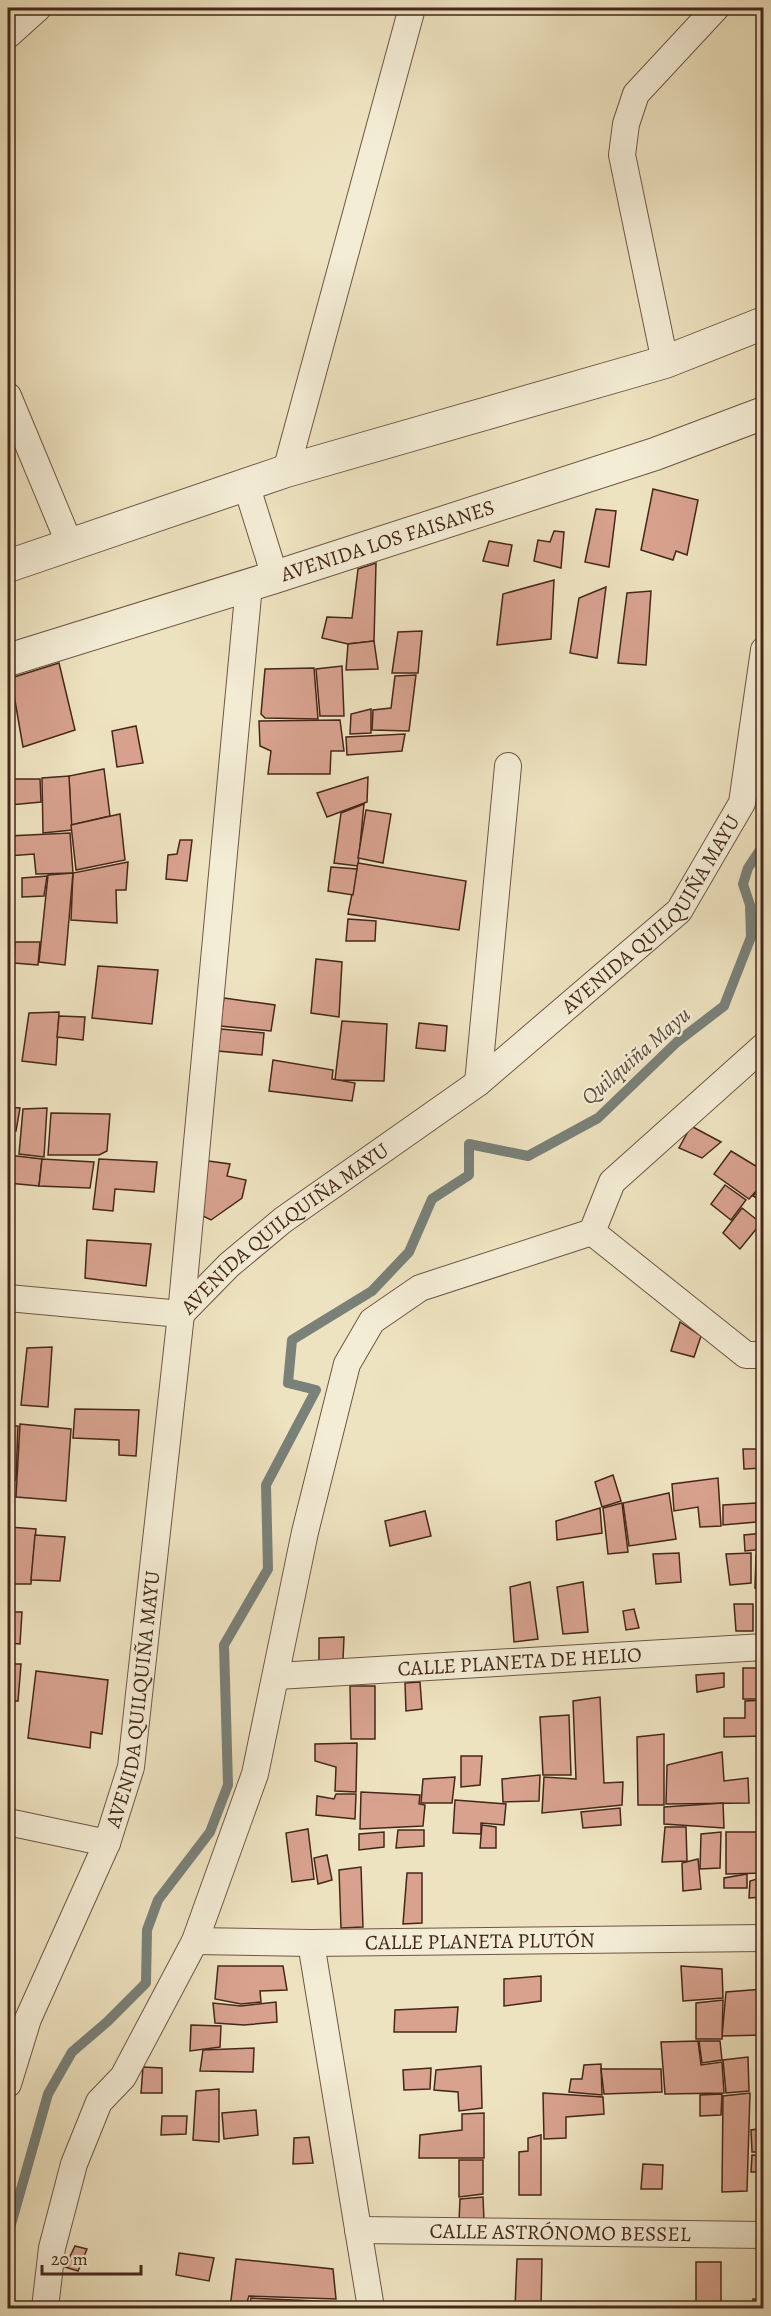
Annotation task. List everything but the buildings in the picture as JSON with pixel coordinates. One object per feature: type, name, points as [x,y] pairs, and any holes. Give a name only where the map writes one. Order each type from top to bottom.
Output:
[{"type":"street","points":[[8,35],[38,8]]},
{"type":"street","points":[[286,471],[412,8]]},
{"type":"street","points":[[665,362],[622,155],[626,124],[636,94],[716,8]]},
{"type":"street","points":[[8,566],[286,471],[665,362],[764,323]]},
{"type":"street","points":[[8,396],[70,545]]},
{"type":"street","name":"AVENIDA LOS FAISANES","points":[[8,660],[655,454],[764,413]]},
{"type":"street","points":[[8,1298],[182,1314],[262,581],[246,484]]},
{"type":"street","name":"AVENIDA QUILQUIÑA MAYU","points":[[8,2084],[28,2019],[107,1843],[131,1767],[182,1314],[229,1265],[283,1220],[478,1083],[679,911],[742,803],[764,650]]},
{"type":"street","points":[[478,1083],[508,766]]},
{"type":"street","points":[[592,1232],[612,1182],[764,1046]]},
{"type":"street","points":[[592,1232],[746,1355],[764,1355]]},
{"type":"street","points":[[45,2308],[52,2248],[74,2164],[99,2102],[123,2077],[195,1941],[255,1774],[305,1532],[347,1364],[372,1321],[420,1288],[592,1232]]},
{"type":"street","name":"CALLE PLANETA DE HELIO","points":[[277,1676],[764,1647]]},
{"type":"street","points":[[8,1822],[107,1843]]},
{"type":"street","name":"CALLE PLANETA PLUTÓN","points":[[195,1941],[311,1943],[764,1938]]},
{"type":"street","points":[[311,1943],[370,2308]]},
{"type":"street","name":"CALLE ASTRÓNOMO BESSEL","points":[[358,2230],[764,2235]]},
{"type":"waterway","name":"Quilquiña Mayu","points":[[8,2235],[48,2094],[72,2052],[107,2022],[146,1983],[147,1930],[158,1900],[210,1832],[228,1785],[224,1645],[268,1569],[266,1485],[316,1390],[288,1383],[292,1340],[372,1291],[409,1252],[432,1199],[469,1175],[469,1144],[528,1156],[598,1118],[677,1042],[724,1006],[751,937],[750,905],[743,884],[748,868],[764,844]]}]
